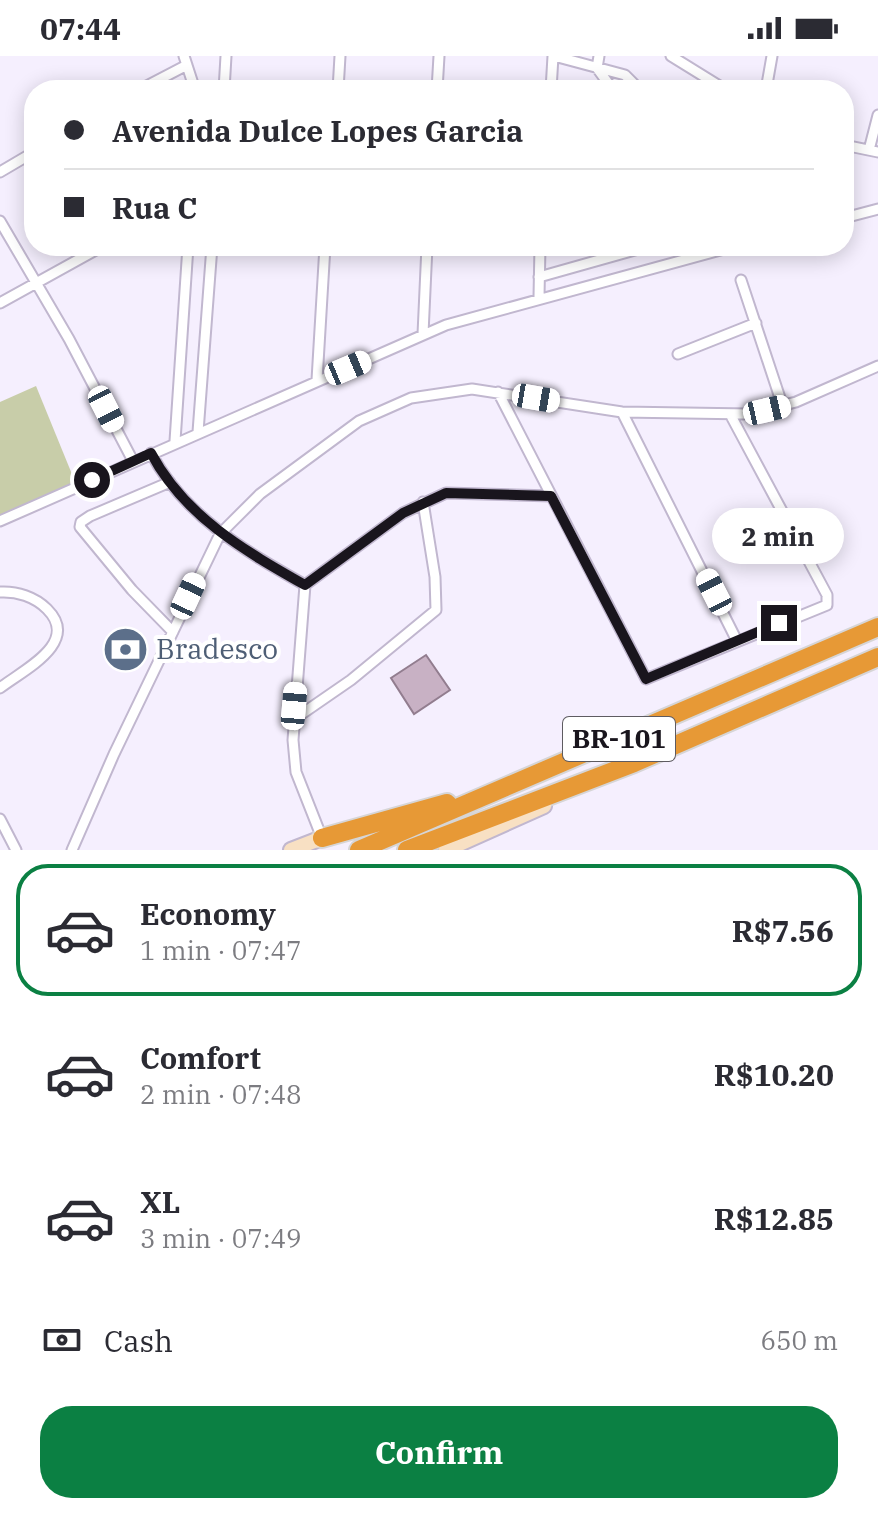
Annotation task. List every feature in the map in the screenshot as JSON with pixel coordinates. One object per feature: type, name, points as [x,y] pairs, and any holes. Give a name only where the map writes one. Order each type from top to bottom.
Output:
[{"type":"highway","name":"BR-101","points":[[359,850],[878,627]]},
{"type":"highway","name":"BR-101","points":[[407,850],[634,763],[878,657]]},
{"type":"highway","points":[[322,838],[496,791]]},
{"type":"street","points":[[225,80],[226,56]]},
{"type":"street","points":[[339,80],[340,56]]},
{"type":"street","points":[[438,80],[439,56]]},
{"type":"street","points":[[552,80],[554,56],[625,75],[630,80]]},
{"type":"street","points":[[599,56],[597,68],[606,80]]},
{"type":"street","points":[[671,56],[710,80]]},
{"type":"street","points":[[768,80],[772,56]]},
{"type":"street","points":[[155,80],[186,60],[192,80]]},
{"type":"street","points":[[854,147],[875,151],[878,115]]},
{"type":"street","points":[[0,172],[24,158]]},
{"type":"street","points":[[854,215],[878,209]]},
{"type":"street","points":[[0,221],[37,282],[133,461]]},
{"type":"street","points":[[0,303],[85,256]]},
{"type":"street","points":[[175,441],[187,256]]},
{"type":"street","points":[[198,432],[211,256]]},
{"type":"street","points":[[317,380],[324,256]]},
{"type":"street","points":[[423,334],[427,256]]},
{"type":"street","points":[[539,297],[540,256]]},
{"type":"street","points":[[539,277],[614,256]]},
{"type":"street","points":[[0,521],[175,441],[423,334],[539,297],[696,256]]},
{"type":"street","points":[[741,280],[783,407]]},
{"type":"street","points":[[678,354],[756,323]]},
{"type":"street","points":[[72,850],[220,534],[260,494],[338,435],[377,411],[411,398],[452,390],[498,392],[622,412],[749,414],[783,407],[878,366]]},
{"type":"street","points":[[498,392],[646,679],[827,605],[827,595],[730,414]]},
{"type":"street","points":[[622,412],[737,641]]},
{"type":"street","points":[[151,453],[170,482],[220,534],[305,585]]},
{"type":"street","points":[[170,482],[90,516],[81,522],[80,527],[132,590],[173,632]]},
{"type":"street","points":[[291,850],[322,838],[296,772],[293,720],[305,585],[423,502],[454,492],[551,496]]},
{"type":"street","points":[[293,720],[351,680],[436,610],[435,577],[423,502]]},
{"type":"street","points":[[0,592],[16,593],[36,600],[52,615],[59,631],[59,638],[48,651],[0,688]]},
{"type":"street","points":[[446,850],[601,782],[634,763]]},
{"type":"street","points":[[0,819],[16,850]]},
{"type":"green space","points":[[36,386],[76,484],[0,517],[0,402]]},
{"type":"building","points":[[426,655],[450,690],[414,714],[391,678]]},
{"type":"place","name":"Bradesco","points":[[125,649]]},
{"type":"route","points":[[92,480],[151,453],[170,482],[220,534],[305,585],[403,513],[446,493],[551,496],[646,679],[779,623]]}]
